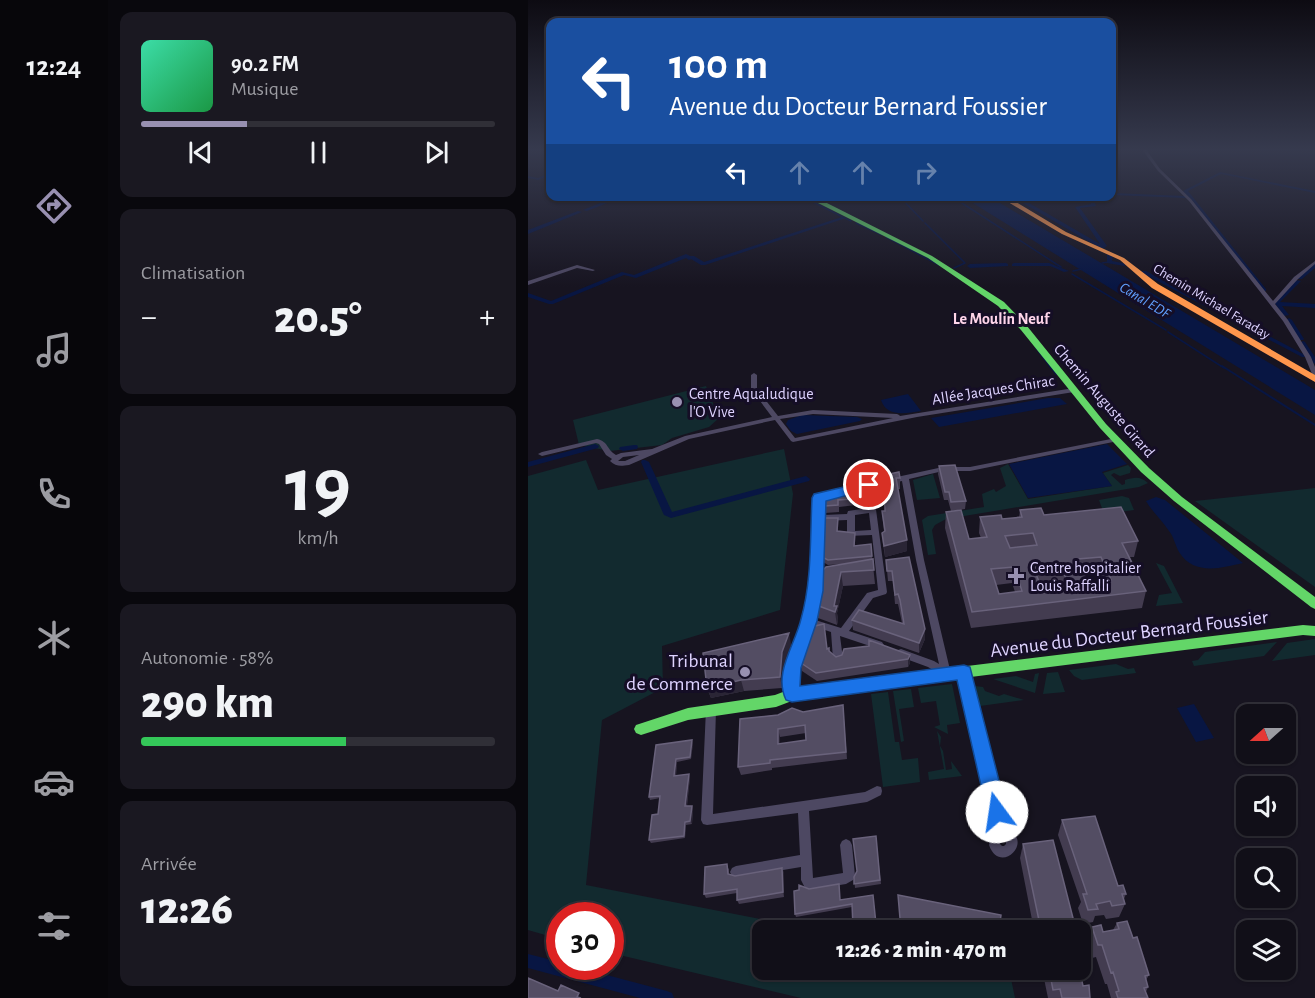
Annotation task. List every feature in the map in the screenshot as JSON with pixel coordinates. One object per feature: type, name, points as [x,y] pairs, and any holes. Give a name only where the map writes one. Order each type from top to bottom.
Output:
[{"type":"street","points":[[1184,195],[1273,304],[1299,342],[1315,377]]},
{"type":"street","name":"Chemin Auguste Girard","points":[[817,201],[930,256],[990,295],[1016,318],[1116,440],[1178,499],[1314,605]]},
{"type":"street","name":"Chemin Michael Faraday","points":[[1010,201],[1064,233],[1122,259],[1155,286],[1315,377]]},
{"type":"street","points":[[1273,304],[1296,278],[1315,262]]},
{"type":"street","points":[[528,283],[577,266],[593,270]]},
{"type":"street","points":[[754,375],[754,389],[782,426]]},
{"type":"street","name":"Allée Jacques Chirac","points":[[782,426],[793,440],[917,415],[1074,390]]},
{"type":"street","name":"Allée Jacques Chirac","points":[[542,454],[597,441],[602,443],[608,453],[616,458],[623,454],[651,451],[687,437],[813,412],[917,415]]},
{"type":"street","points":[[863,425],[869,421],[868,416],[864,414]]},
{"type":"street","points":[[782,426],[782,419],[790,415]]},
{"type":"street","points":[[792,694],[790,681],[792,668],[809,621],[821,575],[820,496],[943,469],[970,469],[1116,440]]},
{"type":"street","points":[[905,478],[917,560],[946,674]]},
{"type":"street","points":[[838,659],[839,632],[870,596],[883,592],[883,566],[869,485]]},
{"type":"street","points":[[851,515],[851,513],[873,510]]},
{"type":"street","points":[[819,518],[851,517],[851,534],[876,532]]},
{"type":"street","points":[[869,567],[883,566]]},
{"type":"street","points":[[809,621],[931,664],[946,674]]},
{"type":"street","name":"Avenue du Docteur Bernard Foussier","points":[[1303,630],[1315,623]]},
{"type":"street","name":"Avenue du Docteur Bernard Foussier","points":[[641,729],[711,709],[776,701],[792,694],[1303,630],[1315,631]]},
{"type":"street","points":[[964,672],[1002,834],[1010,838],[1012,845],[998,855]]},
{"type":"street","points":[[711,709],[707,819],[867,797],[877,791]]},
{"type":"street","points":[[803,807],[809,884],[849,876],[846,845]]},
{"type":"street","points":[[736,872],[806,860]]},
{"type":"green space","name":"Centre Aqualudique l'O Vive","points":[[706,386],[719,418],[709,427],[672,438],[662,445],[610,451],[579,445],[573,420]]},
{"type":"green space","points":[[784,449],[793,494],[780,610],[662,646],[663,688],[602,720],[586,885],[766,920],[752,920],[752,980],[1011,980],[1015,998],[801,998],[624,956],[624,902],[546,902],[546,935],[528,930],[528,476],[586,460],[598,490]]},
{"type":"green space","points":[[1008,464],[1028,499],[1112,486],[1103,473],[1128,465],[1131,468],[1130,473],[1120,476],[1114,473],[1111,475],[1122,485],[1125,484],[1125,480],[1135,478],[1148,483],[1139,487],[946,519],[935,525],[932,530],[936,554],[928,555],[922,520],[928,516],[984,507],[982,494],[994,489],[996,492],[1006,486],[1000,468]]},
{"type":"green space","points":[[933,474],[940,498],[917,500],[913,480]]},
{"type":"green space","points":[[1315,488],[1315,587],[1195,501]]},
{"type":"green space","points":[[1122,496],[1129,498],[1134,510],[1113,513],[1106,519],[1099,500]]},
{"type":"green space","points":[[1156,563],[1164,566],[1183,603],[1156,606],[1159,595],[1172,593]]},
{"type":"green space","points":[[1315,639],[1315,655],[1272,661],[1287,643]]},
{"type":"green space","points":[[1277,642],[1264,656],[1194,666],[1192,661],[1198,660],[1205,652]]},
{"type":"green space","points":[[1116,664],[1128,669],[1134,668],[1136,673],[1082,680],[1069,670]]},
{"type":"green space","points":[[1058,672],[1065,692],[1043,694],[1047,673]]},
{"type":"green space","points":[[1039,673],[1035,693],[993,679],[1016,676],[1033,682],[1035,674]]},
{"type":"green space","points":[[952,684],[960,723],[947,725],[948,734],[934,727],[940,725],[936,701],[921,703],[918,688]]},
{"type":"green space","points":[[975,686],[983,687],[985,691],[999,696],[1004,694],[1024,700],[980,706]]},
{"type":"green space","points":[[911,689],[914,707],[899,709],[904,741],[901,742],[893,691]]},
{"type":"green space","points":[[888,692],[895,742],[899,742],[902,760],[918,758],[920,782],[883,787],[871,694]]},
{"type":"green space","points":[[937,731],[941,737],[940,746],[946,770],[952,769],[951,761],[962,776],[929,780],[928,772],[944,769]]},
{"type":"water","name":"Canal EDF","points":[[969,201],[997,201],[1315,390],[1315,415]]},
{"type":"water","points":[[908,394],[921,411],[892,412],[884,406],[881,400]]},
{"type":"water","points":[[1048,398],[1060,398],[1067,404],[939,427],[931,418]]},
{"type":"water","points":[[802,415],[862,419],[797,434],[791,431],[786,424],[788,420]]},
{"type":"water","points":[[1107,444],[1127,464],[1102,472],[1112,486],[1028,498],[1009,464]]},
{"type":"water","points":[[1156,497],[1165,500],[1243,563],[1208,568],[1192,565],[1185,560],[1171,533],[1146,501]]},
{"type":"water","points":[[1194,704],[1214,738],[1196,742],[1177,708]]},
{"type":"building","points":[[955,465],[966,501],[951,502],[949,492],[945,492],[939,466]]},
{"type":"building","points":[[899,472],[900,478],[896,478],[907,540],[884,546],[882,533],[885,531],[882,511],[885,511],[885,507],[880,476]]},
{"type":"building","points":[[864,487],[865,498],[838,500],[838,505],[825,506],[825,493]]},
{"type":"building","name":"Centre hospitalier Louis Raffalli","points":[[1121,507],[1138,541],[1122,543],[1146,591],[972,612],[946,512],[961,510],[969,539],[987,537],[980,517],[1001,515],[1002,519],[1022,517],[1020,510],[1041,508],[1044,515]],"holes":[[[1033,533],[1037,545],[1010,548],[1005,536]],[[1101,557],[1111,580],[1088,583],[1078,559]],[[1061,566],[1069,586],[1042,589],[1034,569]],[[1014,567],[1022,591],[999,594],[991,569]]]},
{"type":"building","points":[[825,518],[838,518],[837,531],[855,533],[854,546],[871,544],[872,556],[828,560],[822,557]]},
{"type":"building","points":[[909,557],[925,629],[919,643],[852,620],[859,610],[904,624],[900,600],[898,594],[895,595],[892,571],[887,571],[886,560]]},
{"type":"building","points":[[873,559],[874,570],[841,572],[834,606],[837,606],[835,612],[816,605],[822,571],[826,567]]},
{"type":"building","points":[[824,624],[827,649],[829,648],[829,651],[836,657],[842,655],[844,649],[869,646],[869,640],[910,655],[908,659],[816,673],[801,663],[803,646],[810,627]]},
{"type":"building","name":"Tribunal de Commerce","points":[[789,633],[782,652],[780,677],[741,680],[707,688],[703,653]]},
{"type":"building","points":[[843,705],[846,752],[770,760],[770,763],[738,767],[740,719],[778,715],[792,708],[803,712]],"holes":[[[805,725],[806,740],[778,744],[778,729]]]},
{"type":"building","points":[[692,740],[690,757],[676,759],[674,776],[689,774],[685,806],[692,806],[690,821],[685,822],[684,836],[649,840],[652,815],[658,814],[660,796],[649,797],[656,745]]},
{"type":"building","points":[[1095,816],[1118,886],[1123,885],[1126,894],[1122,894],[1125,904],[1112,906],[1110,901],[1096,904],[1098,909],[1088,910],[1083,894],[1087,894],[1062,820]]},
{"type":"building","points":[[876,836],[880,880],[854,884],[857,871],[853,839]]},
{"type":"building","points":[[1053,840],[1073,920],[1039,920],[1023,844]]},
{"type":"building","points":[[727,864],[728,874],[735,876],[782,868],[783,892],[737,900],[737,889],[704,894],[705,867]]},
{"type":"building","points":[[839,884],[840,900],[873,895],[876,920],[853,920],[852,904],[795,914],[794,891],[799,890],[799,885],[809,889]]},
{"type":"building","points":[[898,895],[1001,915],[1000,920],[900,920]]},
{"type":"building","points":[[1127,921],[1133,938],[1137,937],[1149,975],[1145,976],[1148,987],[1144,988],[1148,998],[1118,998],[1116,992],[1119,991],[1113,972],[1111,973],[1102,945],[1098,945],[1092,927],[1101,925],[1103,932],[1119,929],[1117,923]]},
{"type":"building","points":[[528,978],[558,991],[561,985],[579,993],[577,997],[581,998],[528,998]]},
{"type":"building","points":[[1051,980],[1082,980],[1083,986],[1089,985],[1090,998],[1062,998],[1060,989],[1053,990]]},
{"type":"waterway","points":[[1126,195],[1185,197]]},
{"type":"waterway","points":[[1188,195],[1264,290]]},
{"type":"waterway","points":[[585,210],[609,201]]},
{"type":"waterway","points":[[811,201],[851,221]]},
{"type":"waterway","points":[[904,201],[923,221]]},
{"type":"waterway","points":[[959,201],[1061,267]]},
{"type":"waterway","points":[[1022,201],[1047,216]]},
{"type":"waterway","points":[[1049,217],[1102,247],[1104,246],[1077,207],[1094,205],[1092,201]]},
{"type":"waterway","points":[[528,232],[580,212]]},
{"type":"waterway","points":[[692,257],[703,264],[844,218]]},
{"type":"waterway","points":[[856,223],[882,235]]},
{"type":"waterway","points":[[925,223],[965,263],[954,268]]},
{"type":"waterway","points":[[886,237],[939,265]]},
{"type":"waterway","points":[[1110,255],[1109,262],[1124,264]]},
{"type":"waterway","points":[[528,295],[551,303],[624,273],[634,277],[686,256],[689,258]]},
{"type":"waterway","points":[[1102,263],[1109,262]]},
{"type":"waterway","points":[[970,266],[1006,265]]},
{"type":"waterway","points":[[1014,265],[1049,265]]},
{"type":"waterway","points":[[1300,278],[1315,265]]},
{"type":"waterway","points":[[1053,266],[1066,271]]},
{"type":"waterway","points":[[1073,271],[1082,269]]},
{"type":"waterway","points":[[1144,272],[1304,356]]},
{"type":"waterway","points":[[1072,274],[1166,330]]},
{"type":"waterway","points":[[1278,304],[1277,302],[1298,281]]},
{"type":"waterway","points":[[1278,304],[1315,306]]},
{"type":"waterway","points":[[1278,304],[1286,315]]},
{"type":"waterway","points":[[1289,320],[1301,339]]},
{"type":"waterway","points":[[1168,332],[1224,368]]},
{"type":"waterway","points":[[1303,343],[1315,362]]},
{"type":"waterway","points":[[1036,348],[1051,368]]},
{"type":"waterway","points":[[1050,366],[1056,374]]},
{"type":"waterway","points":[[1222,366],[1315,425]]},
{"type":"waterway","points":[[528,465],[595,446]]},
{"type":"waterway","points":[[623,449],[634,447]]},
{"type":"waterway","points":[[645,462],[667,513],[671,515],[806,479]]},
{"type":"waterway","points":[[528,961],[667,998]]},
{"type":"traffic: fast","points":[[817,201],[930,257],[1001,304],[1024,328],[1103,426],[1145,470],[1178,499],[1315,604]]},
{"type":"traffic: fast","points":[[641,729],[688,714],[776,701],[796,693],[1303,630],[1315,631]]},
{"type":"traffic: slow","points":[[1010,201],[1064,233],[1122,259],[1155,286],[1315,379]]},
{"type":"place","name":"Centre Aqualudique l'O Vive","points":[[677,402]]},
{"type":"place","name":"Centre hospitalier Louis Raffalli","points":[[1016,576]]},
{"type":"place","name":"Tribunal de Commerce","points":[[745,672]]},
{"type":"district","name":"Le Moulin Neuf","points":[[1001,318]]},
{"type":"route","points":[[869,485],[819,498],[815,591],[809,621],[792,668],[790,686],[792,694],[964,672],[997,812]]}]
